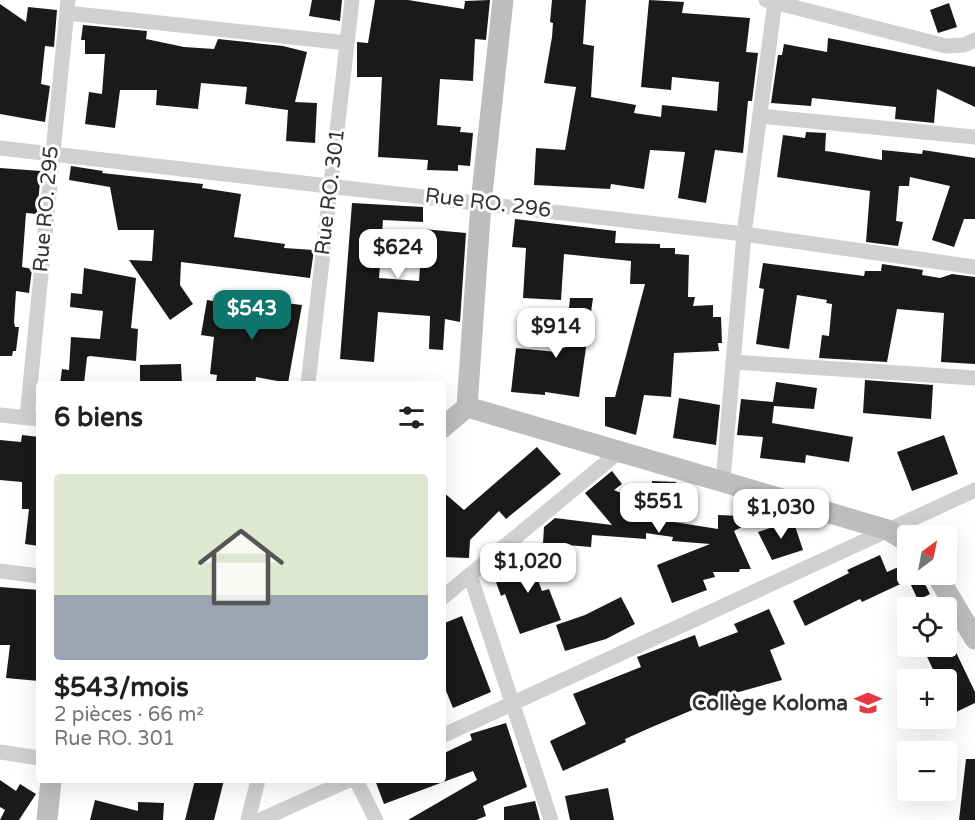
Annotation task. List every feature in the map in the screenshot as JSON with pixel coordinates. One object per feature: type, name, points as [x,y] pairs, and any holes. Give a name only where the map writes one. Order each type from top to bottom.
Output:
[{"type":"street","name":"Rue RO. 301","points":[[308,381],[352,0]]},
{"type":"street","points":[[446,425],[467,407],[481,203],[503,0]]},
{"type":"street","points":[[723,481],[744,234],[760,116],[771,1],[946,46],[964,45],[975,40]]},
{"type":"street","points":[[68,6],[347,43]]},
{"type":"street","name":"Rue RO. 295","points":[[33,418],[51,154],[68,6]]},
{"type":"street","points":[[760,116],[975,137]]},
{"type":"street","name":"Rue RO. 296","points":[[0,148],[331,184],[744,234],[975,267]]},
{"type":"street","points":[[733,362],[975,378]]},
{"type":"street","points":[[467,407],[888,530],[897,535]]},
{"type":"street","points":[[0,416],[33,418]]},
{"type":"street","points":[[446,595],[620,451]]},
{"type":"street","points":[[446,734],[975,490]]},
{"type":"street","points":[[0,571],[36,576]]},
{"type":"street","points":[[470,575],[551,820]]},
{"type":"street","points":[[943,585],[975,639]]},
{"type":"street","points":[[0,752],[36,758]]},
{"type":"street","points":[[47,820],[51,783]]},
{"type":"street","points":[[248,820],[257,783]]},
{"type":"street","points":[[260,820],[342,783]]},
{"type":"street","points":[[358,783],[376,820]]},
{"type":"building","points":[[312,0],[342,0],[340,21],[309,16]]},
{"type":"building","points":[[375,0],[408,0],[464,9],[465,1],[490,0],[486,40],[475,39],[473,81],[440,79],[437,125],[461,127],[460,132],[473,133],[470,166],[458,165],[458,171],[427,170],[428,160],[378,157],[382,77],[357,77],[357,42],[368,43]]},
{"type":"building","points":[[552,0],[586,0],[583,44],[594,46],[591,97],[636,105],[634,113],[661,117],[662,105],[717,111],[719,82],[672,77],[671,90],[641,87],[649,0],[684,2],[682,13],[750,18],[746,52],[758,53],[752,101],[748,101],[743,153],[715,150],[706,203],[678,198],[685,152],[650,150],[644,189],[611,184],[610,189],[534,185],[536,148],[565,150],[576,87],[544,83],[552,37],[553,23],[550,22]]},
{"type":"building","points":[[949,3],[957,27],[938,33],[930,10]]},
{"type":"building","points":[[0,4],[26,22],[28,7],[57,10],[54,47],[45,46],[41,84],[50,86],[45,122],[0,114]]},
{"type":"building","points":[[83,25],[147,31],[146,39],[184,47],[214,49],[218,39],[283,46],[307,52],[295,102],[317,103],[315,143],[286,141],[288,110],[245,104],[247,87],[201,83],[198,109],[156,105],[157,90],[120,90],[115,128],[85,124],[89,92],[102,94],[105,54],[85,54],[85,40],[81,40]]},
{"type":"building","points":[[828,38],[975,67],[975,107],[937,89],[934,123],[895,119],[896,107],[812,98],[811,106],[771,103],[778,55],[782,55],[784,44],[827,52]]},
{"type":"building","points":[[806,132],[826,133],[825,151],[882,160],[882,150],[922,154],[923,150],[975,158],[975,219],[964,219],[954,247],[932,240],[950,186],[910,177],[909,186],[899,186],[896,221],[903,222],[898,246],[866,242],[870,191],[777,177],[783,135],[805,138]]},
{"type":"building","points":[[71,166],[103,171],[102,173],[203,184],[202,188],[241,194],[234,237],[285,244],[284,248],[314,250],[310,278],[181,262],[180,285],[193,304],[170,320],[129,260],[152,261],[154,230],[118,230],[110,187],[69,180]]},
{"type":"building","points":[[0,168],[41,171],[37,214],[26,213],[22,267],[32,269],[29,293],[16,291],[14,322],[15,327],[19,327],[16,351],[13,351],[12,356],[0,356]]},
{"type":"building","points":[[352,203],[423,207],[423,222],[383,220],[379,278],[419,281],[423,229],[466,233],[460,322],[445,319],[443,350],[429,349],[430,316],[378,312],[374,362],[340,359]]},
{"type":"building","points":[[515,219],[616,231],[615,243],[660,244],[660,248],[675,248],[675,254],[689,255],[688,297],[695,297],[693,306],[713,305],[713,317],[721,317],[722,343],[718,343],[719,351],[674,353],[671,397],[644,395],[636,435],[605,426],[605,397],[615,397],[645,284],[630,284],[631,261],[564,254],[561,300],[523,298],[526,248],[512,247]]},
{"type":"building","points":[[763,263],[864,276],[865,271],[881,271],[882,264],[923,270],[922,275],[940,278],[952,274],[975,277],[975,364],[941,362],[944,313],[897,309],[887,362],[819,358],[822,335],[829,336],[832,304],[826,303],[827,300],[797,295],[789,349],[756,344],[764,289],[759,288]]},
{"type":"building","points":[[84,268],[136,278],[131,328],[138,329],[136,361],[90,356],[87,357],[84,381],[60,381],[62,369],[69,370],[71,337],[100,339],[103,311],[70,307],[71,293],[82,294]]},
{"type":"building","points":[[570,298],[593,298],[579,397],[545,392],[545,395],[511,392],[516,348],[557,352],[558,347],[565,348]]},
{"type":"building","points":[[207,300],[259,309],[261,300],[302,305],[288,381],[256,377],[255,381],[216,381],[217,375],[210,374],[214,337],[201,335]]},
{"type":"building","points":[[181,364],[182,381],[140,381],[140,365]]},
{"type":"building","points":[[865,380],[933,385],[931,419],[863,413]]},
{"type":"building","points":[[776,382],[817,388],[814,409],[774,406],[772,423],[853,437],[849,462],[806,455],[805,463],[760,458],[763,437],[737,435],[741,399],[773,402]]},
{"type":"building","points":[[679,398],[720,405],[716,445],[673,438]]},
{"type":"building","points":[[22,435],[36,437],[36,546],[25,544],[29,509],[22,509],[22,482],[0,480],[0,440],[21,442]]},
{"type":"building","points":[[944,435],[958,474],[912,491],[897,452]]},
{"type":"building","points":[[537,447],[561,474],[506,519],[499,511],[470,540],[469,558],[446,557],[446,494],[464,510]]},
{"type":"building","points":[[612,471],[622,484],[614,490],[648,504],[651,509],[652,481],[676,482],[674,522],[718,529],[718,515],[762,517],[734,531],[751,569],[740,569],[739,572],[713,572],[715,577],[703,580],[707,590],[672,603],[657,565],[710,544],[672,541],[673,537],[646,533],[646,539],[592,535],[591,547],[543,543],[544,527],[555,518],[612,525],[585,493]]},
{"type":"building","points":[[793,520],[803,550],[772,560],[758,532]]},
{"type":"building","points":[[532,544],[538,562],[532,564],[542,591],[549,589],[561,620],[520,634],[505,594],[501,596],[496,582],[518,574],[511,554]]},
{"type":"building","points":[[880,555],[887,572],[897,568],[898,585],[862,602],[860,599],[805,626],[793,601],[849,573],[847,570]]},
{"type":"building","points":[[911,585],[926,585],[930,594],[917,597]]},
{"type":"building","points":[[0,587],[36,590],[36,681],[6,678],[10,645],[0,645]]},
{"type":"building","points":[[621,597],[635,624],[606,639],[565,651],[556,625],[585,615]]},
{"type":"building","points":[[769,609],[785,644],[770,650],[782,680],[728,695],[625,739],[626,742],[563,771],[550,741],[586,724],[573,694],[641,667],[637,657],[695,635],[699,647],[738,632],[734,624]]},
{"type":"building","points":[[462,616],[491,692],[453,708],[446,691],[446,622]]},
{"type":"building","points":[[957,654],[975,692],[975,703],[957,712],[957,669],[933,669],[927,657],[957,657]]},
{"type":"building","points":[[506,723],[527,787],[483,806],[486,816],[476,820],[408,820],[477,780],[473,771],[446,781],[446,752],[472,740],[470,734]]},
{"type":"building","points":[[966,759],[975,759],[975,820],[959,820]]},
{"type":"building","points":[[0,780],[16,791],[20,784],[36,794],[19,820],[0,820],[5,810],[0,807]]},
{"type":"building","points":[[194,783],[223,783],[214,820],[185,820]]},
{"type":"building","points":[[376,783],[441,783],[384,804]]},
{"type":"building","points":[[608,788],[614,820],[570,820],[565,796]]},
{"type":"building","points":[[95,800],[138,811],[138,802],[164,803],[163,820],[90,820]]},
{"type":"building","points":[[535,801],[540,820],[504,820],[504,807]]},
{"type":"place","name":"Collège Koloma","points":[[868,703]]}]
